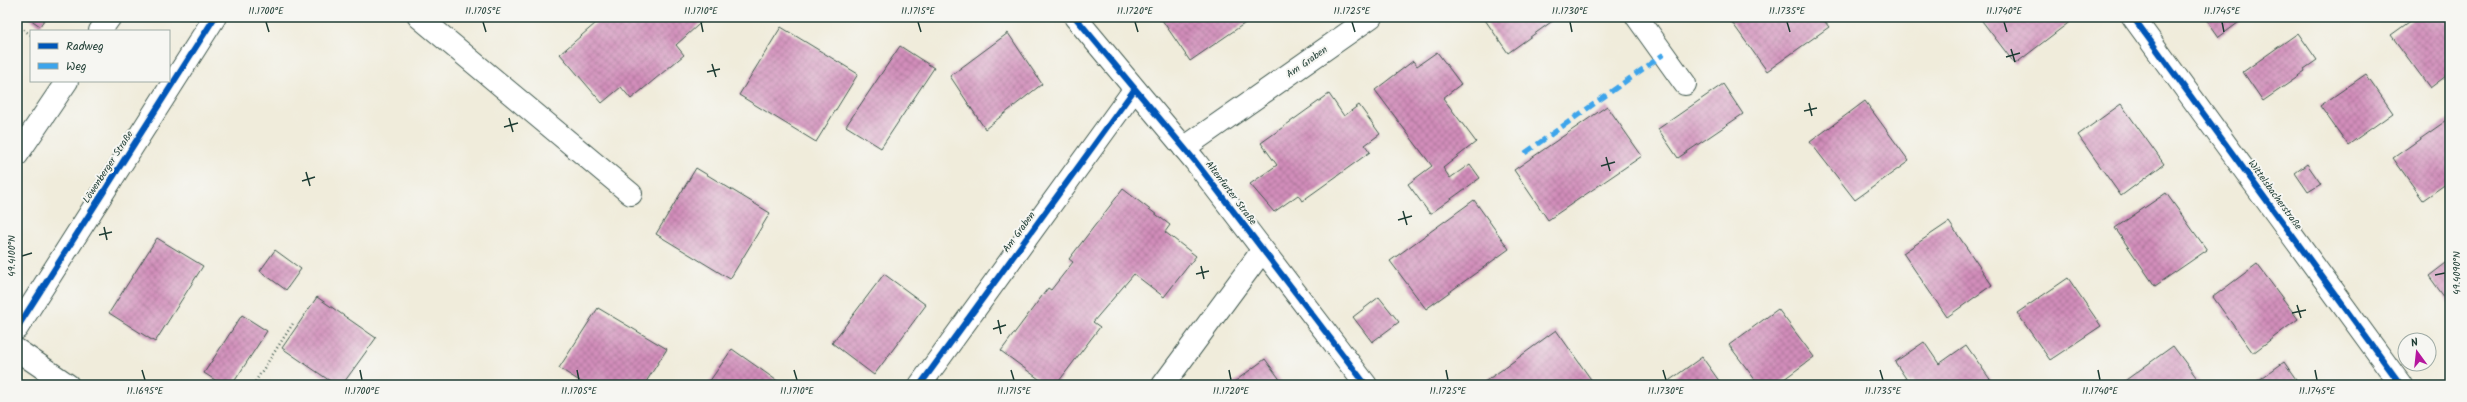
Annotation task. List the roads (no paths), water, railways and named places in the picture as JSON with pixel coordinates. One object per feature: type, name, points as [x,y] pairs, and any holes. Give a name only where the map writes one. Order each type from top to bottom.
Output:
[{"type":"street","points":[[101,30],[110,17]]},
{"type":"street","name":"Löwenberger Straße","points":[[17,328],[215,17]]},
{"type":"street","points":[[419,17],[631,194]]},
{"type":"street","name":"Altenfurter Straße","points":[[1075,17],[1134,90],[1184,148],[1366,385]]},
{"type":"street","name":"Am Graben","points":[[1184,148],[1371,17]]},
{"type":"street","points":[[1637,17],[1685,84]]},
{"type":"street","name":"Wittelsbacherstraße","points":[[2135,18],[2396,383]]},
{"type":"street","points":[[17,155],[66,82]]},
{"type":"street","name":"Am Graben","points":[[920,385],[1134,90]]},
{"type":"street","points":[[1163,385],[1262,251]]},
{"type":"street","points":[[17,350],[68,385]]}]
